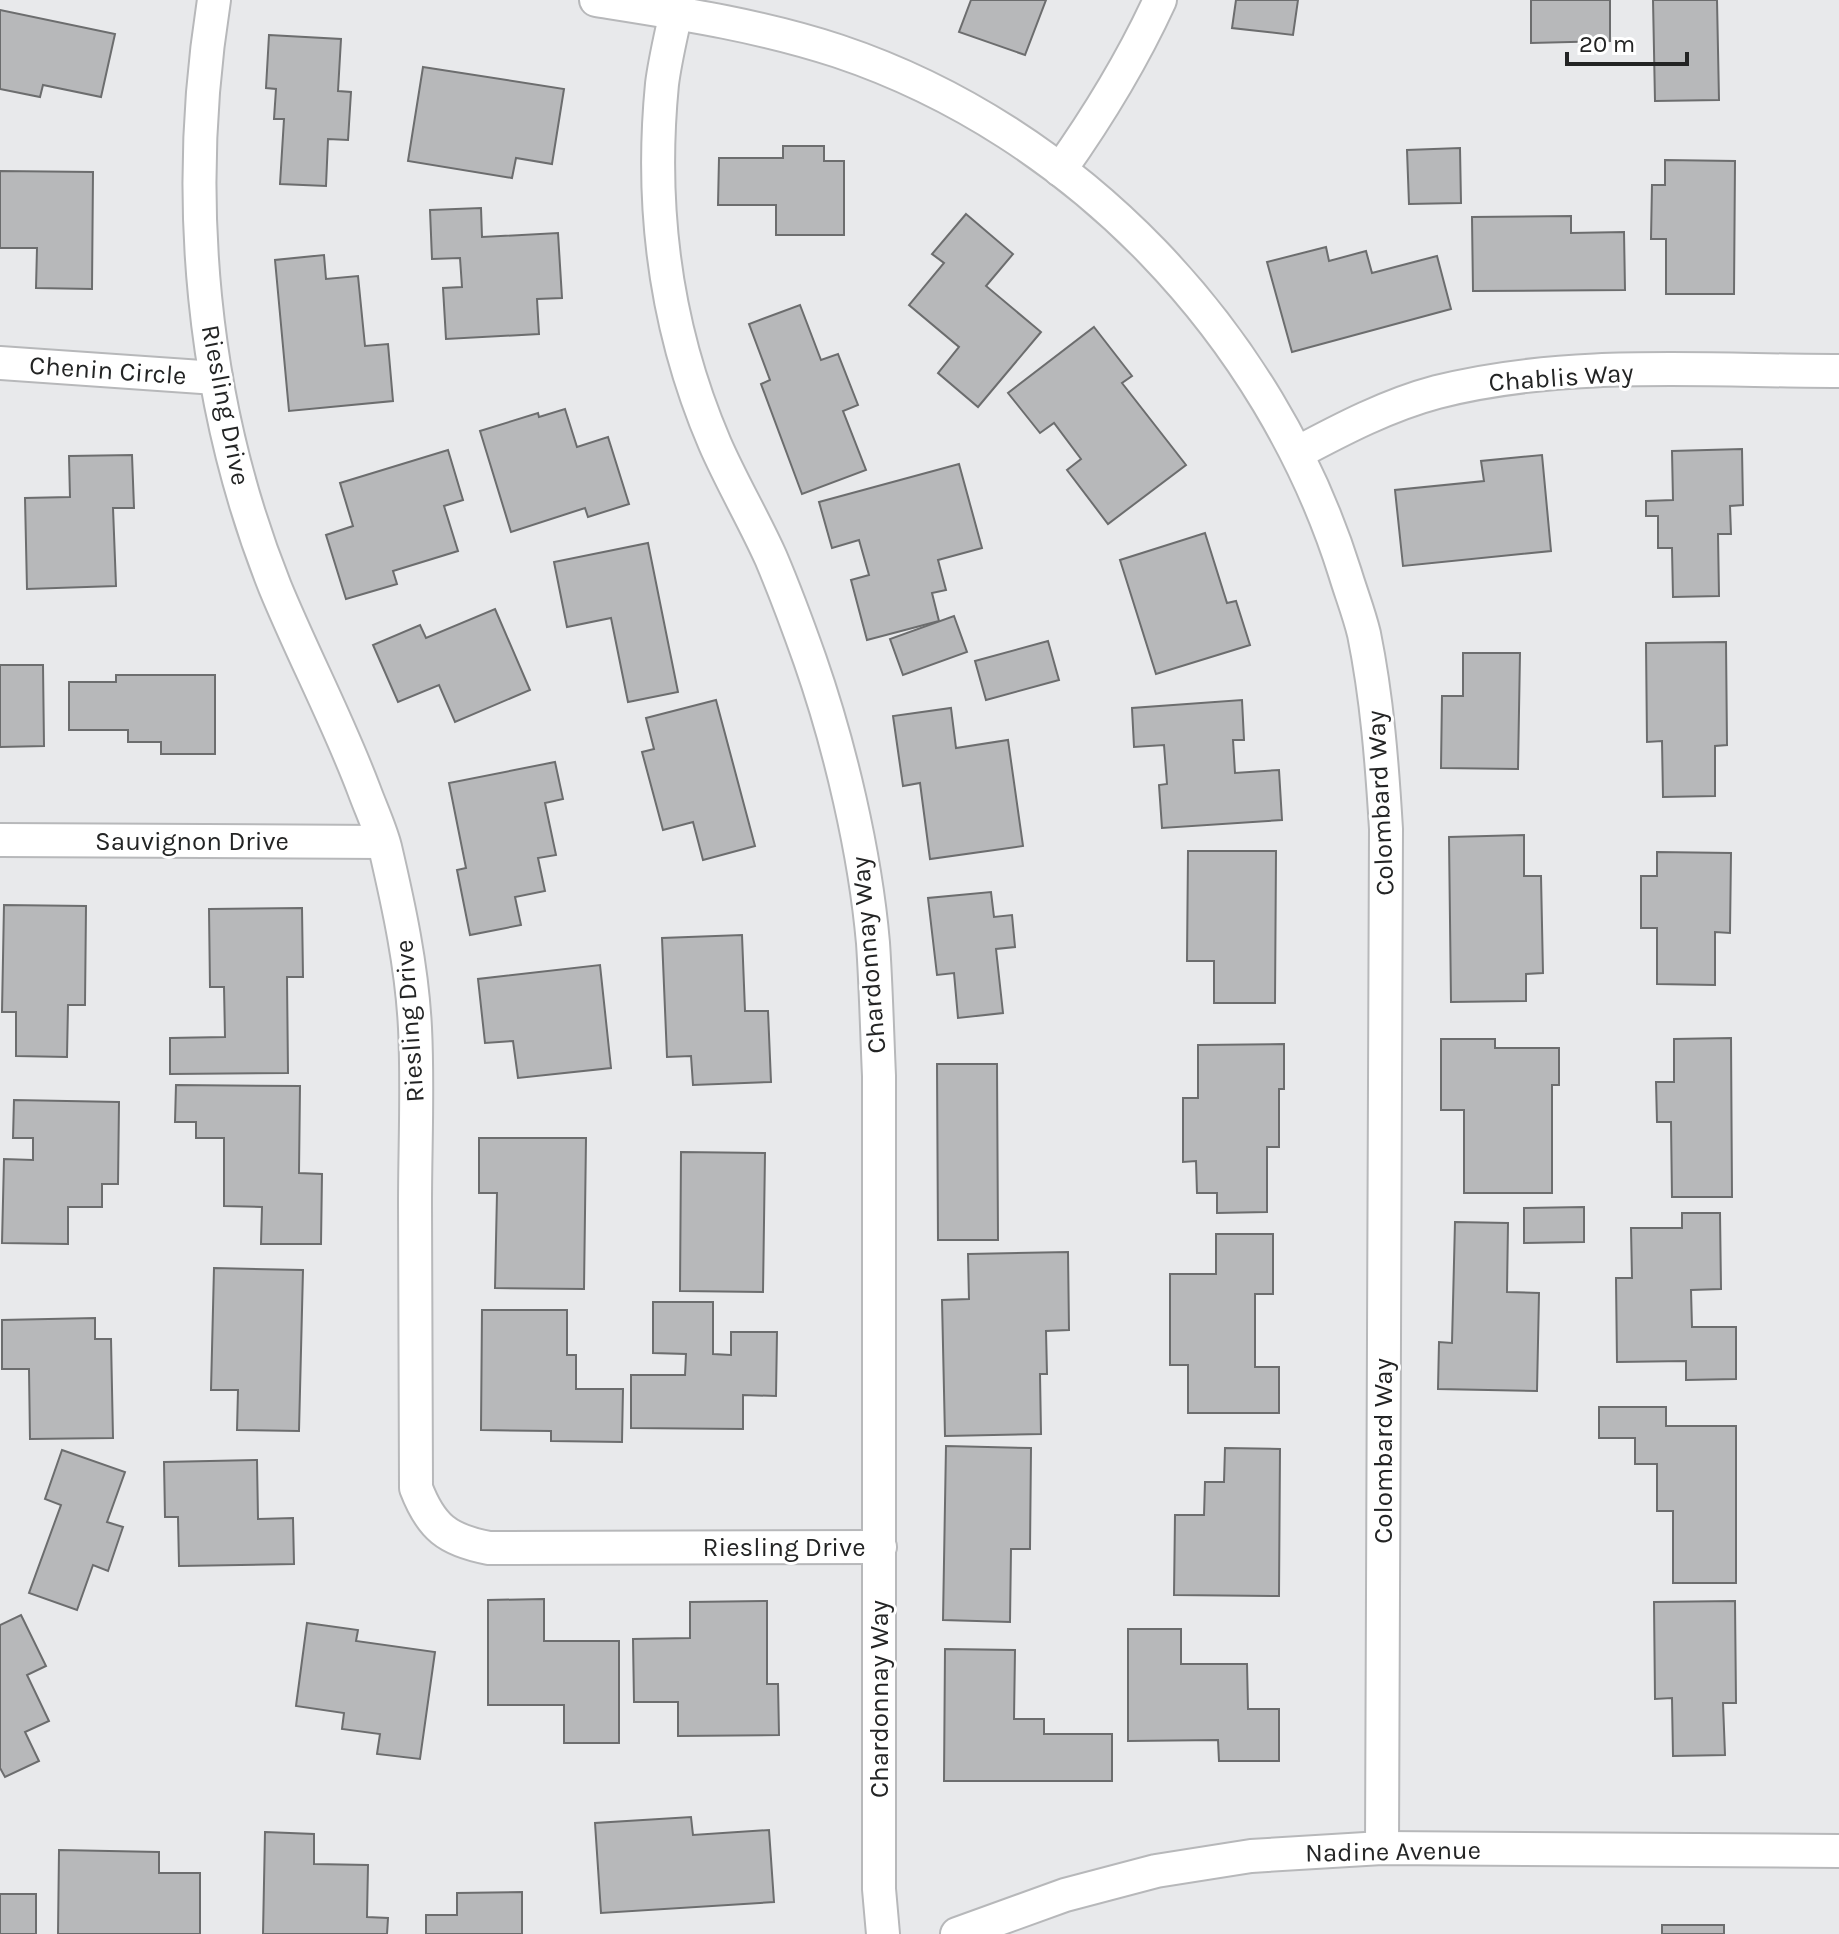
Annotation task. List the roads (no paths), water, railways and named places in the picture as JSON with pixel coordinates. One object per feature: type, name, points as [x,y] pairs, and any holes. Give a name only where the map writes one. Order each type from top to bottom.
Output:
[{"type":"street","name":"Riesling Drive","points":[[214,0],[204,59],[198,158],[201,257],[216,378],[242,490],[274,583],[312,674],[346,743],[383,842],[407,946],[415,1029],[416,1488],[425,1511],[442,1531],[463,1543],[489,1548],[880,1547]]},
{"type":"street","name":"Colombard Way","points":[[596,0],[758,28],[839,51],[919,84],[982,117],[1060,170],[1130,229],[1198,302],[1249,370],[1297,453],[1329,522],[1363,631],[1381,729],[1386,829],[1382,1848]]},
{"type":"street","points":[[1060,170],[1109,98],[1160,0]]},
{"type":"street","name":"Chardonnay Way","points":[[676,12],[662,81],[657,162],[660,243],[675,324],[694,391],[715,445],[771,558],[811,662],[847,789],[873,942],[879,1076],[879,1889],[883,1934]]},
{"type":"street","name":"Chenin Circle","points":[[0,363],[216,378]]},
{"type":"street","name":"Chablis Way","points":[[1297,453],[1357,421],[1383,411],[1434,393],[1504,378],[1576,370],[1839,371]]},
{"type":"street","name":"Sauvignon Drive","points":[[0,840],[383,842]]},
{"type":"street","name":"Nadine Avenue","points":[[957,1934],[1065,1895],[1156,1871],[1251,1856],[1382,1848],[1839,1851]]}]
